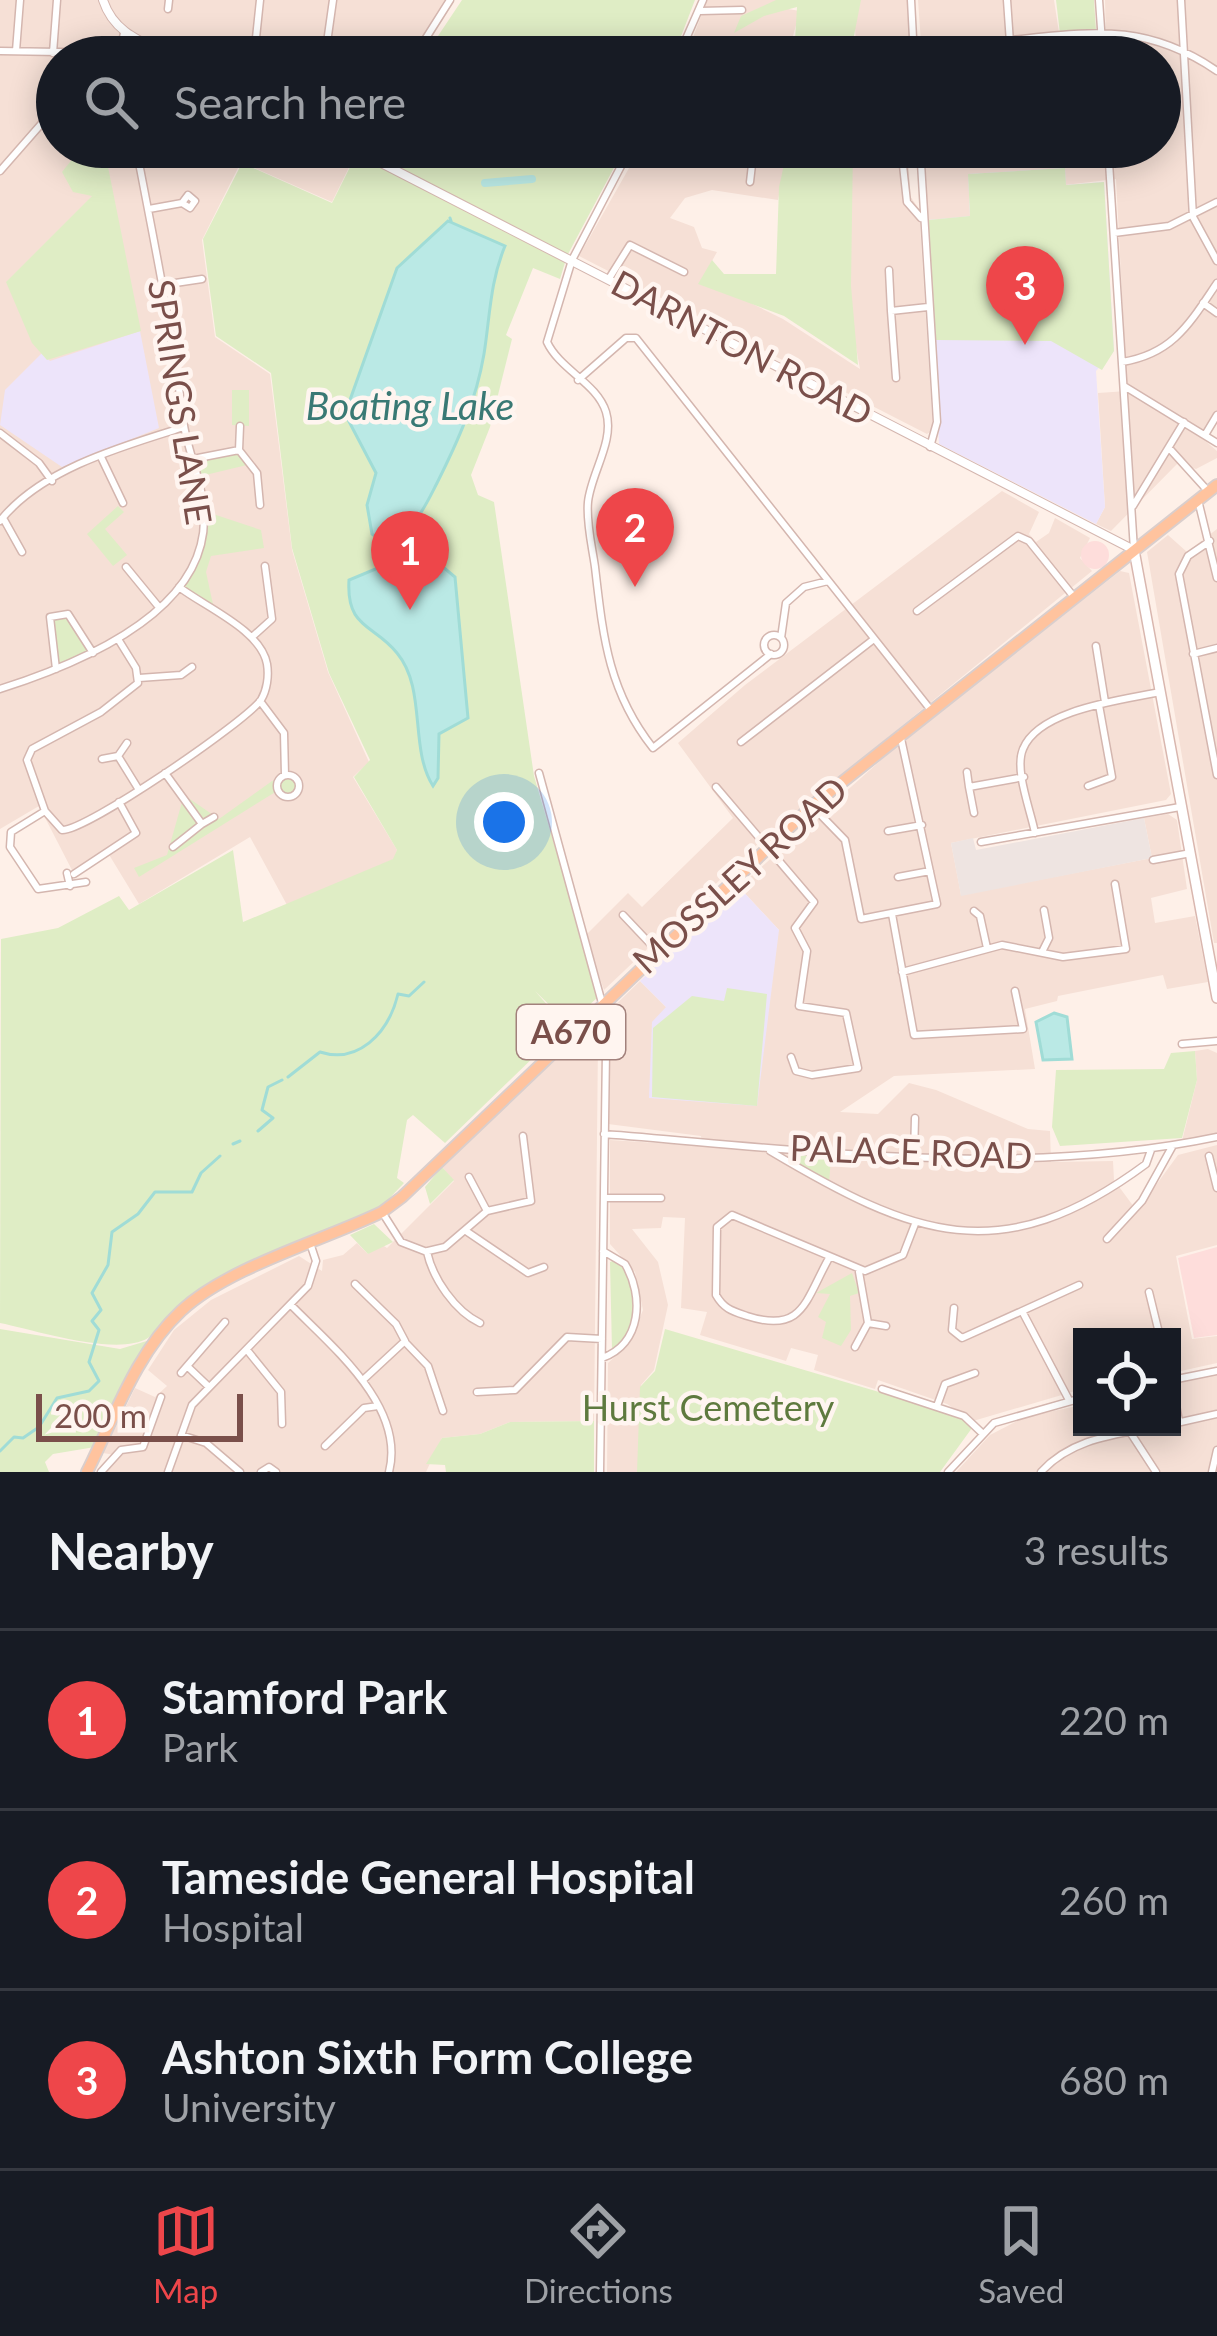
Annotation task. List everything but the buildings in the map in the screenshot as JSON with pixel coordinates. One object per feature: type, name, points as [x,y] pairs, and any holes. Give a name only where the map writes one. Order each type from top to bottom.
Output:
[{"type":"main road","name":"MOSSLEY ROAD","points":[[87,1472],[138,1369],[183,1309],[238,1277],[382,1212],[812,806],[1208,492]]},
{"type":"main road","points":[[1133,550],[1217,998]]},
{"type":"street","points":[[16,51],[20,0]]},
{"type":"street","points":[[54,36],[57,0]]},
{"type":"street","points":[[103,0],[110,19],[130,36]]},
{"type":"street","points":[[256,36],[260,0]]},
{"type":"street","points":[[328,36],[333,0]]},
{"type":"street","points":[[427,36],[450,0]]},
{"type":"street","points":[[688,36],[704,0]]},
{"type":"street","points":[[911,0],[913,36]]},
{"type":"street","points":[[1007,0],[1010,36]]},
{"type":"street","points":[[1099,0],[1101,36]]},
{"type":"street","points":[[1181,0],[1193,217],[1217,261]]},
{"type":"street","points":[[700,11],[742,10]]},
{"type":"street","points":[[1056,36],[1101,32],[1143,36]]},
{"type":"street","points":[[1181,48],[1217,71]]},
{"type":"street","points":[[0,51],[36,52]]},
{"type":"street","points":[[0,171],[36,130]]},
{"type":"street","name":"SPRINGS LANE","points":[[0,689],[118,639],[179,587],[198,558],[205,521],[184,427],[140,168]]},
{"type":"street","name":"DARNTON ROAD","points":[[393,168],[1133,550]]},
{"type":"street","points":[[620,168],[572,260],[548,342],[555,358],[598,395],[607,414],[607,436],[587,508],[604,652],[624,706],[653,748],[771,654],[783,650],[787,603],[805,587],[828,581]]},
{"type":"street","points":[[750,182],[751,168]]},
{"type":"street","points":[[903,168],[907,202],[924,220]]},
{"type":"street","points":[[921,168],[937,422],[930,447]]},
{"type":"street","points":[[1109,168],[1133,550]]},
{"type":"street","points":[[1114,233],[1139,232],[1193,217],[1217,202]]},
{"type":"street","points":[[148,209],[182,203]]},
{"type":"street","points":[[610,277],[630,244],[684,272]]},
{"type":"street","points":[[889,270],[896,378]]},
{"type":"street","points":[[162,285],[202,279]]},
{"type":"street","points":[[1122,362],[1144,358],[1180,339],[1217,283]]},
{"type":"street","points":[[1203,303],[1217,313]]},
{"type":"street","points":[[891,311],[929,307]]},
{"type":"street","points":[[578,380],[626,338],[636,338],[930,709]]},
{"type":"street","points":[[1124,386],[1217,443]]},
{"type":"street","points":[[1205,435],[1217,415]]},
{"type":"street","points":[[1131,510],[1184,422]]},
{"type":"street","points":[[240,426],[239,449],[257,473],[260,505]]},
{"type":"street","points":[[22,552],[1,519],[52,481],[100,457],[184,427]]},
{"type":"street","points":[[0,434],[39,463],[52,481]]},
{"type":"street","points":[[1169,448],[1208,492],[1217,578]]},
{"type":"street","points":[[193,459],[239,449]]},
{"type":"street","points":[[100,457],[123,503]]},
{"type":"street","points":[[917,610],[1018,536],[1074,597]]},
{"type":"street","points":[[1210,541],[1189,556],[1179,574],[1217,775]]},
{"type":"street","points":[[252,638],[272,619],[266,566]]},
{"type":"street","points":[[822,572],[830,566]]},
{"type":"street","points":[[126,567],[159,607]]},
{"type":"street","points":[[139,678],[133,689],[101,712],[32,749],[26,765],[45,811],[59,828],[73,830],[139,790],[260,701],[268,665],[252,638],[179,587]]},
{"type":"street","points":[[56,669],[50,616],[68,614],[93,653]]},
{"type":"street","points":[[771,654],[765,648],[766,639],[781,638]]},
{"type":"street","points":[[118,639],[139,678]]},
{"type":"street","points":[[741,742],[874,639]]},
{"type":"street","points":[[1088,785],[1112,778],[1096,646]]},
{"type":"street","points":[[1193,653],[1217,648]]},
{"type":"street","points":[[139,678],[181,675],[192,667]]},
{"type":"street","points":[[1035,833],[1024,777],[1027,743],[1072,710],[1160,692]]},
{"type":"street","points":[[260,701],[284,733],[285,775]]},
{"type":"street","points":[[812,806],[845,840],[860,919],[937,904],[900,734]]},
{"type":"street","points":[[102,759],[118,756],[128,743]]},
{"type":"street","points":[[118,756],[139,790]]},
{"type":"street","points":[[967,772],[974,813]]},
{"type":"street","points":[[164,773],[202,824]]},
{"type":"street","points":[[539,773],[599,1006],[606,1051],[600,1472]]},
{"type":"street","points":[[969,787],[1024,777]]},
{"type":"street","points":[[716,787],[814,902],[795,928],[807,951],[799,1006],[846,1013],[858,1068],[812,1076],[796,1071],[791,1057]]},
{"type":"street","points":[[70,886],[71,874],[136,833],[118,802]]},
{"type":"street","points":[[981,842],[1180,807]]},
{"type":"street","points":[[45,811],[13,830],[10,847],[38,890],[86,882]]},
{"type":"street","points":[[173,847],[214,817]]},
{"type":"street","points":[[888,831],[922,825]]},
{"type":"street","points":[[1154,860],[1191,853]]},
{"type":"street","points":[[93,862],[100,872]]},
{"type":"street","points":[[898,877],[930,872]]},
{"type":"street","points":[[902,972],[987,948],[1076,957],[1126,949],[1115,884]]},
{"type":"street","points":[[1042,952],[1049,938],[1044,910]]},
{"type":"street","points":[[974,911],[980,916],[987,948]]},
{"type":"street","points":[[892,914],[914,1035]]},
{"type":"street","points":[[623,915],[656,951]]},
{"type":"street","points":[[903,1036],[1023,1029],[1016,991]]},
{"type":"street","points":[[1182,1044],[1217,1041]]},
{"type":"street","points":[[914,1155],[915,1118]]},
{"type":"street","name":"PALACE ROAD","points":[[604,1134],[765,1148],[1055,1156],[1151,1150],[1217,1137]]},
{"type":"street","points":[[382,1212],[401,1243],[427,1252],[445,1247],[487,1211],[531,1202],[523,1136]]},
{"type":"street","points":[[1107,1239],[1142,1201],[1172,1147]]},
{"type":"street","points":[[765,1148],[848,1198],[915,1224],[975,1231],[1063,1217],[1147,1164],[1151,1150]]},
{"type":"street","points":[[1209,1156],[1217,1190]]},
{"type":"street","points":[[470,1178],[487,1211]]},
{"type":"street","points":[[604,1198],[661,1198]]},
{"type":"street","points":[[829,1258],[799,1313],[786,1322],[769,1323],[729,1310],[716,1295],[717,1227],[732,1215],[859,1270],[879,1269],[904,1255],[915,1224]]},
{"type":"street","points":[[464,1230],[528,1273],[544,1267]]},
{"type":"street","points":[[168,1472],[192,1405],[291,1305],[314,1275],[311,1246]]},
{"type":"street","points":[[427,1252],[432,1277],[465,1316],[480,1323]]},
{"type":"street","points":[[602,1358],[625,1344],[639,1301],[625,1264],[603,1252]]},
{"type":"street","points":[[855,1347],[868,1323],[859,1270]]},
{"type":"street","points":[[355,1284],[396,1324],[404,1341],[428,1366],[443,1411]]},
{"type":"street","points":[[954,1308],[952,1330],[962,1338],[1079,1285]]},
{"type":"street","points":[[1149,1292],[1158,1328]]},
{"type":"street","points":[[291,1305],[364,1379],[378,1406],[392,1459],[389,1472]]},
{"type":"street","points":[[1022,1311],[1069,1400]]},
{"type":"street","points":[[208,1388],[184,1369],[225,1322]]},
{"type":"street","points":[[868,1323],[886,1326]]},
{"type":"street","points":[[477,1392],[514,1390],[567,1337],[602,1339]]},
{"type":"street","points":[[364,1379],[404,1341]]},
{"type":"street","points":[[246,1349],[281,1392],[282,1424]]},
{"type":"street","points":[[1181,1380],[1217,1370]]},
{"type":"street","points":[[937,1406],[945,1384],[972,1374],[972,1385]]},
{"type":"street","points":[[882,1389],[964,1416],[982,1433]]},
{"type":"street","points":[[101,1472],[121,1450],[143,1447],[160,1397]]},
{"type":"street","points":[[948,1472],[982,1433],[1012,1414],[1073,1399]]},
{"type":"street","points":[[325,1446],[364,1408],[378,1406]]},
{"type":"street","points":[[1181,1422],[1217,1414]]},
{"type":"street","points":[[181,1435],[206,1443],[240,1472]]},
{"type":"street","points":[[1041,1472],[1058,1453],[1116,1436]]},
{"type":"street","points":[[1133,1436],[1156,1472]]},
{"type":"street","points":[[1212,1472],[1217,1450]]},
{"type":"street","points":[[262,1472],[269,1467],[276,1472]]},
{"type":"shaded area","points":[[0,0],[449,0],[427,36],[36,36],[36,168],[238,168],[202,240],[215,337],[270,374],[292,550],[328,672],[369,762],[353,777],[397,850],[394,859],[287,905],[250,837],[139,904],[108,853],[74,874],[39,806],[0,829]]},
{"type":"shaded area","points":[[707,0],[787,0],[788,9],[800,11],[793,36],[694,36]]},
{"type":"shaded area","points":[[853,0],[907,0],[909,36],[856,36]]},
{"type":"shaded area","points":[[918,0],[1054,0],[1059,36],[921,36]]},
{"type":"shaded area","points":[[1105,0],[1217,0],[1217,417],[1202,438],[1217,451],[1217,458],[1196,469],[1178,463],[1111,531],[1096,524],[1105,507],[1098,393],[1127,391],[1116,179],[1065,185],[1065,169],[969,174],[970,217],[928,220],[926,168],[1181,168],[1181,36],[1106,36]]},
{"type":"shaded area","points":[[255,168],[349,168],[332,202]]},
{"type":"shaded area","points":[[629,168],[784,168],[778,200],[712,190],[685,198],[670,218],[694,227],[702,248],[717,252],[702,279],[783,319],[860,369],[849,309],[849,168],[909,168],[910,196],[919,209],[933,430],[927,434],[579,256]]},
{"type":"shaded area","points":[[1065,168],[1066,185],[1104,182],[1114,351],[1096,371],[1105,507],[1096,524],[939,444],[928,220],[970,216],[968,174]]},
{"type":"shaded area","points":[[140,331],[159,428],[62,467],[0,425],[5,390],[42,353],[50,361]]},
{"type":"shaded area","points":[[1002,491],[1039,512],[1029,534],[1036,542],[1049,533],[1055,518],[1090,538],[1080,558],[1092,571],[763,839],[604,990],[585,936],[628,893],[642,907],[733,818],[678,743],[745,685]]},
{"type":"shaded area","points":[[1217,529],[1214,943],[1147,552],[1168,535],[1187,552]]},
{"type":"shaded area","points":[[1095,541],[1105,545],[1109,555],[1105,565],[1095,569],[1085,565],[1081,555],[1085,545]]},
{"type":"shaded area","points":[[1120,571],[1129,573],[1171,794],[1166,800],[951,843],[961,895],[1152,858],[1144,818],[1168,814],[1177,820],[1187,889],[1151,898],[1155,923],[1195,916],[1208,982],[1167,989],[1163,975],[1058,996],[1057,1001],[1025,1009],[1035,1069],[894,1076],[840,1112],[878,1114],[909,1083],[936,1090],[1028,1129],[1050,1131],[1051,1162],[1113,1161],[1114,1180],[1137,1211],[1178,1155],[1217,1145],[1217,1245],[1176,1256],[1192,1339],[1217,1336],[1217,1363],[1181,1371],[1181,1328],[1073,1328],[1073,1392],[973,1421],[947,1404],[878,1380],[875,1389],[814,1370],[818,1355],[791,1348],[786,1361],[700,1335],[707,1312],[681,1308],[685,1218],[663,1217],[661,1228],[632,1229],[658,1262],[668,1305],[654,1370],[641,1385],[638,1472],[607,1472],[608,1363],[629,1344],[643,1310],[635,1272],[610,1244],[610,1140],[703,1146],[701,1136],[608,1124],[604,1016],[640,981],[666,1007],[779,930],[739,887],[899,744]]},
{"type":"shaded area","points":[[1144,818],[1152,858],[961,896],[951,843],[973,838],[976,850]]},
{"type":"shaded area","points":[[739,887],[779,930],[757,1106],[649,1098],[652,1022],[666,1007],[640,981]]},
{"type":"shaded area","points":[[581,1033],[598,1043],[594,1421],[510,1422],[480,1434],[442,1438],[426,1472],[106,1472],[121,1456],[103,1453],[135,1388],[155,1397],[167,1386],[148,1370],[174,1330],[211,1300],[299,1256],[322,1271],[323,1260],[343,1255],[357,1243],[368,1254],[381,1244],[387,1248],[454,1181],[442,1167]]},
{"type":"shaded area","points":[[1195,1051],[1217,1053],[1217,1133],[1182,1141],[1197,1080]]},
{"type":"shaded area","points":[[1217,1247],[1217,1335],[1194,1338],[1178,1258]]},
{"type":"shaded area","points":[[1217,1373],[1217,1472],[956,1472],[990,1435],[1025,1417],[1073,1407],[1073,1436],[1181,1436],[1181,1382]]},
{"type":"green space","points":[[462,0],[695,0],[681,36],[438,36]]},
{"type":"green space","points":[[776,0],[861,0],[854,36],[795,36],[797,7],[764,16],[734,33],[741,16]]},
{"type":"green space","points":[[1056,0],[1094,0],[1096,31],[1060,34]]},
{"type":"green space","points":[[65,168],[108,168],[141,331],[47,360],[32,343],[6,282],[92,196],[73,192],[62,172]]},
{"type":"green space","points":[[239,168],[253,168],[332,203],[350,168],[614,168],[567,256],[560,279],[533,268],[506,335],[512,339],[490,427],[471,475],[478,495],[494,502],[534,776],[599,996],[569,1024],[535,991],[566,1026],[553,1038],[531,1012],[539,1023],[529,1036],[541,1050],[445,1143],[413,1115],[407,1120],[397,1178],[404,1183],[382,1206],[203,1288],[148,1338],[117,1345],[97,1343],[0,1323],[1,939],[58,928],[119,896],[129,910],[233,850],[243,922],[393,859],[397,850],[354,777],[370,760],[329,673],[292,548],[271,373],[216,336],[203,239]]},
{"type":"green space","points":[[783,168],[853,168],[851,286],[858,365],[784,316],[698,284],[712,260],[724,274],[776,274]]},
{"type":"green space","points":[[1065,168],[1066,185],[1104,182],[1114,351],[1102,370],[1051,341],[936,340],[928,220],[970,216],[968,174]]},
{"type":"green space","points":[[232,390],[249,390],[249,426],[232,425]]},
{"type":"green space","points":[[232,449],[239,450],[247,465],[197,477],[193,459],[232,456]]},
{"type":"green space","points":[[118,506],[124,512],[105,529],[127,555],[113,566],[87,534]]},
{"type":"green space","points":[[204,511],[261,530],[264,548],[211,556],[206,572],[214,609],[179,587],[198,558]]},
{"type":"green space","points":[[62,612],[93,653],[56,669],[50,617]]},
{"type":"green space","points":[[292,775],[299,783],[292,797],[277,791],[139,877],[134,868],[167,855],[184,795],[219,819],[272,781]]},
{"type":"green space","points":[[727,988],[767,994],[757,1106],[652,1097],[653,1028],[692,996],[724,1001]]},
{"type":"green space","points":[[1195,1051],[1197,1080],[1182,1138],[1060,1146],[1052,1127],[1056,1070],[1164,1069],[1171,1053]]},
{"type":"green space","points":[[788,1157],[831,1157],[829,1184]]},
{"type":"green space","points":[[442,1167],[454,1180],[430,1204],[425,1187]]},
{"type":"green space","points":[[374,1224],[393,1242],[368,1254],[350,1235]]},
{"type":"green space","points":[[615,1260],[630,1280],[634,1305],[628,1330],[612,1350],[610,1262]]},
{"type":"green space","points":[[852,1273],[859,1293],[850,1296],[851,1330],[841,1346],[822,1338],[826,1322],[818,1317],[830,1294],[816,1293]]},
{"type":"green space","points":[[0,1329],[120,1349],[150,1340],[95,1447],[53,1454],[45,1462],[49,1472],[0,1472]]},
{"type":"green space","name":"Hurst Cemetery","points":[[665,1329],[957,1415],[972,1428],[940,1472],[637,1472],[640,1387],[655,1371]]},
{"type":"green space","points":[[594,1421],[594,1472],[446,1472],[445,1465],[426,1464],[442,1438],[480,1434],[510,1422]]},
{"type":"water","name":"Boating Lake","points":[[448,221],[505,246],[493,286],[481,371],[459,436],[427,503],[410,526],[383,541],[372,534],[367,505],[376,473],[345,414],[397,268]]},
{"type":"water","points":[[430,556],[455,577],[468,718],[439,734],[438,778],[433,786],[421,754],[406,667],[357,617],[349,596],[349,580],[397,560]]},
{"type":"water","points":[[1054,1013],[1067,1017],[1072,1059],[1043,1060],[1036,1022]]},
{"type":"waterway","points":[[485,183],[532,179]]},
{"type":"waterway","points":[[288,1077],[320,1052],[346,1054],[369,1043],[387,1022],[398,994],[409,996],[424,982]]},
{"type":"waterway","points":[[258,1131],[273,1118],[262,1110],[268,1087],[282,1080]]},
{"type":"waterway","points":[[233,1144],[240,1141]]},
{"type":"waterway","points":[[0,1451],[14,1437],[23,1438],[39,1427],[57,1398],[89,1391],[99,1381],[89,1362],[99,1330],[92,1321],[101,1310],[92,1293],[108,1265],[112,1232],[138,1214],[155,1192],[192,1192],[201,1173],[220,1156]]},
{"type":"place","name":"Ashton Sixth Form College","points":[[1025,345]]},
{"type":"place","name":"Tameside General Hospital","points":[[635,587]]},
{"type":"place","name":"Stamford Park","points":[[410,610]]}]
